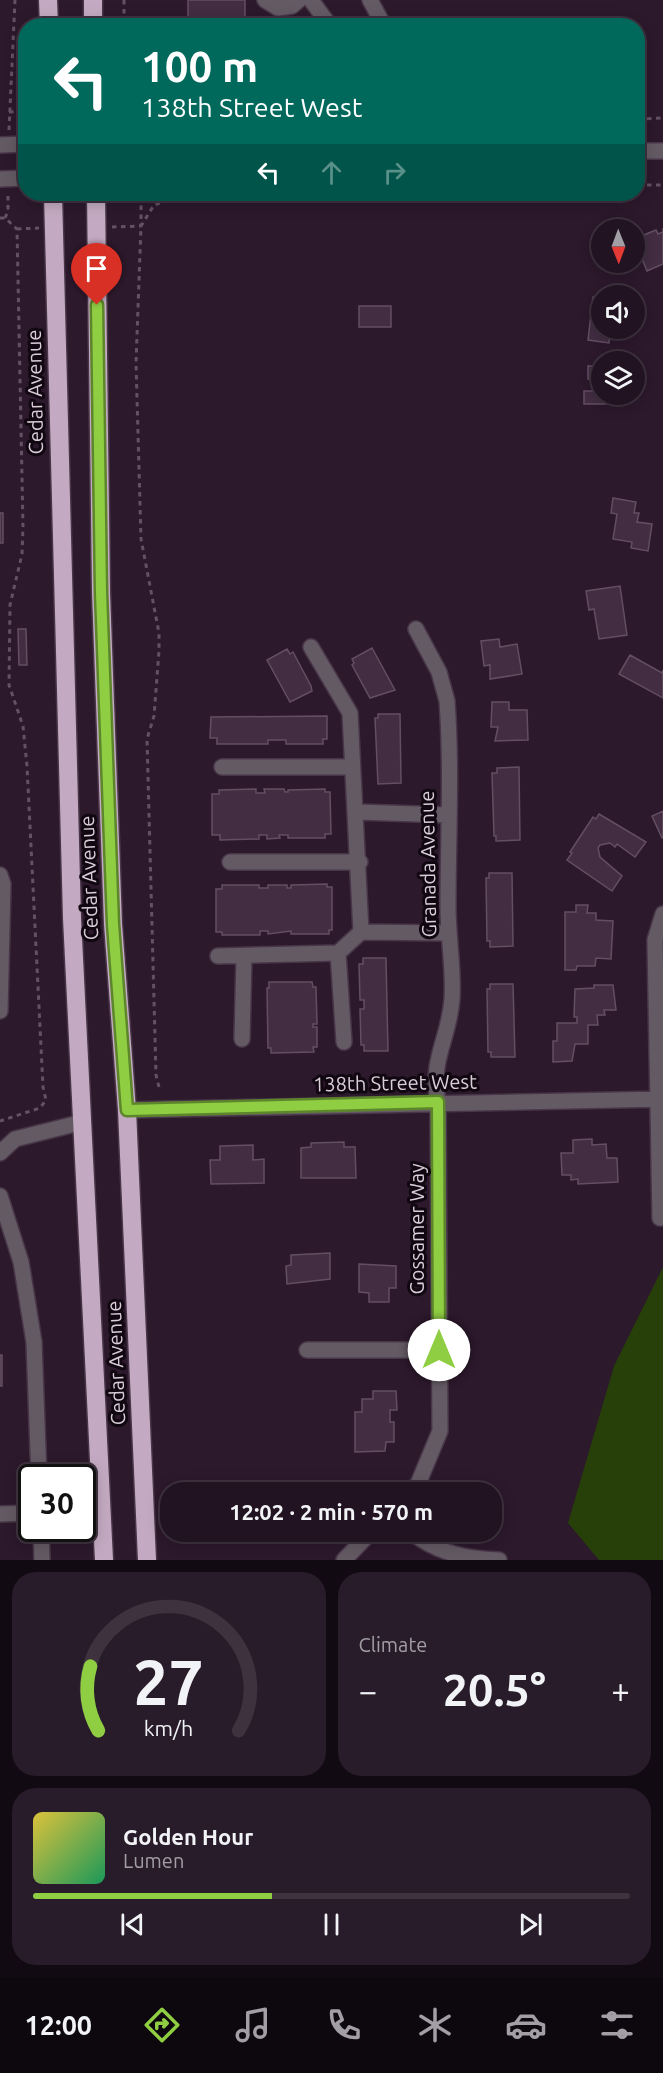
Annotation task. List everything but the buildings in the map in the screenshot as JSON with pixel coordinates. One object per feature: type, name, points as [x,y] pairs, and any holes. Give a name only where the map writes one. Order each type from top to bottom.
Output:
[{"type":"highway","points":[[48,0],[49,18]]},
{"type":"highway","points":[[93,0],[93,18]]},
{"type":"highway","name":"Cedar Avenue","points":[[53,201],[62,594],[77,1044],[83,1122],[104,1560]]},
{"type":"highway","name":"Cedar Avenue","points":[[96,201],[101,592],[113,924],[127,1110],[147,1560]]},
{"type":"street","points":[[265,0],[279,8],[292,6],[299,0]]},
{"type":"street","points":[[312,0],[324,18]]},
{"type":"street","points":[[369,0],[379,18]]},
{"type":"street","points":[[0,145],[18,144]]},
{"type":"street","points":[[645,152],[663,151]]},
{"type":"street","points":[[0,179],[18,178]]},
{"type":"street","name":"Granada Avenue","points":[[416,630],[439,672],[447,701],[448,933],[452,1001],[436,1063],[434,1081],[438,1102]]},
{"type":"street","points":[[310,647],[350,713],[360,862],[362,932]]},
{"type":"street","points":[[222,767],[352,767]]},
{"type":"street","points":[[357,813],[448,815]]},
{"type":"street","points":[[230,862],[360,862]]},
{"type":"street","points":[[0,875],[3,885],[0,1011]]},
{"type":"street","points":[[660,1218],[660,1099],[655,940],[663,914]]},
{"type":"street","points":[[218,956],[338,953],[362,932],[448,933]]},
{"type":"street","points":[[338,953],[344,1042]]},
{"type":"street","points":[[242,1039],[244,956]]},
{"type":"street","name":"138th Street West","points":[[127,1110],[660,1099]]},
{"type":"street","name":"Gossamer Way","points":[[419,1482],[440,1431],[438,1102]]},
{"type":"street","points":[[5,1145],[83,1122]]},
{"type":"street","points":[[0,1196],[21,1262],[34,1342],[38,1464]]},
{"type":"street","points":[[307,1350],[439,1350]]},
{"type":"street","points":[[0,1514],[18,1513]]},
{"type":"street","points":[[41,1542],[42,1560]]},
{"type":"street","points":[[344,1560],[361,1542]]},
{"type":"street","points":[[424,1542],[469,1559],[499,1560]]},
{"type":"path","points":[[15,0],[8,112],[18,111]]},
{"type":"path","points":[[124,0],[124,18]]},
{"type":"path","points":[[645,119],[663,118]]},
{"type":"path","points":[[645,185],[663,185]]},
{"type":"path","points":[[159,1087],[156,1075],[150,929],[147,739],[154,716],[159,633],[143,557],[136,363],[141,226],[154,205],[167,201]]},
{"type":"path","points":[[0,218],[5,218],[17,229],[23,527],[22,554],[10,605],[9,685],[23,726],[27,766],[41,1052],[46,1100],[40,1108],[0,1121]]},
{"type":"green space","points":[[663,1267],[663,1560],[599,1560],[568,1523],[614,1366]]},
{"type":"route","points":[[97,305],[101,592],[113,924],[127,1110],[438,1102],[439,1350]]}]
